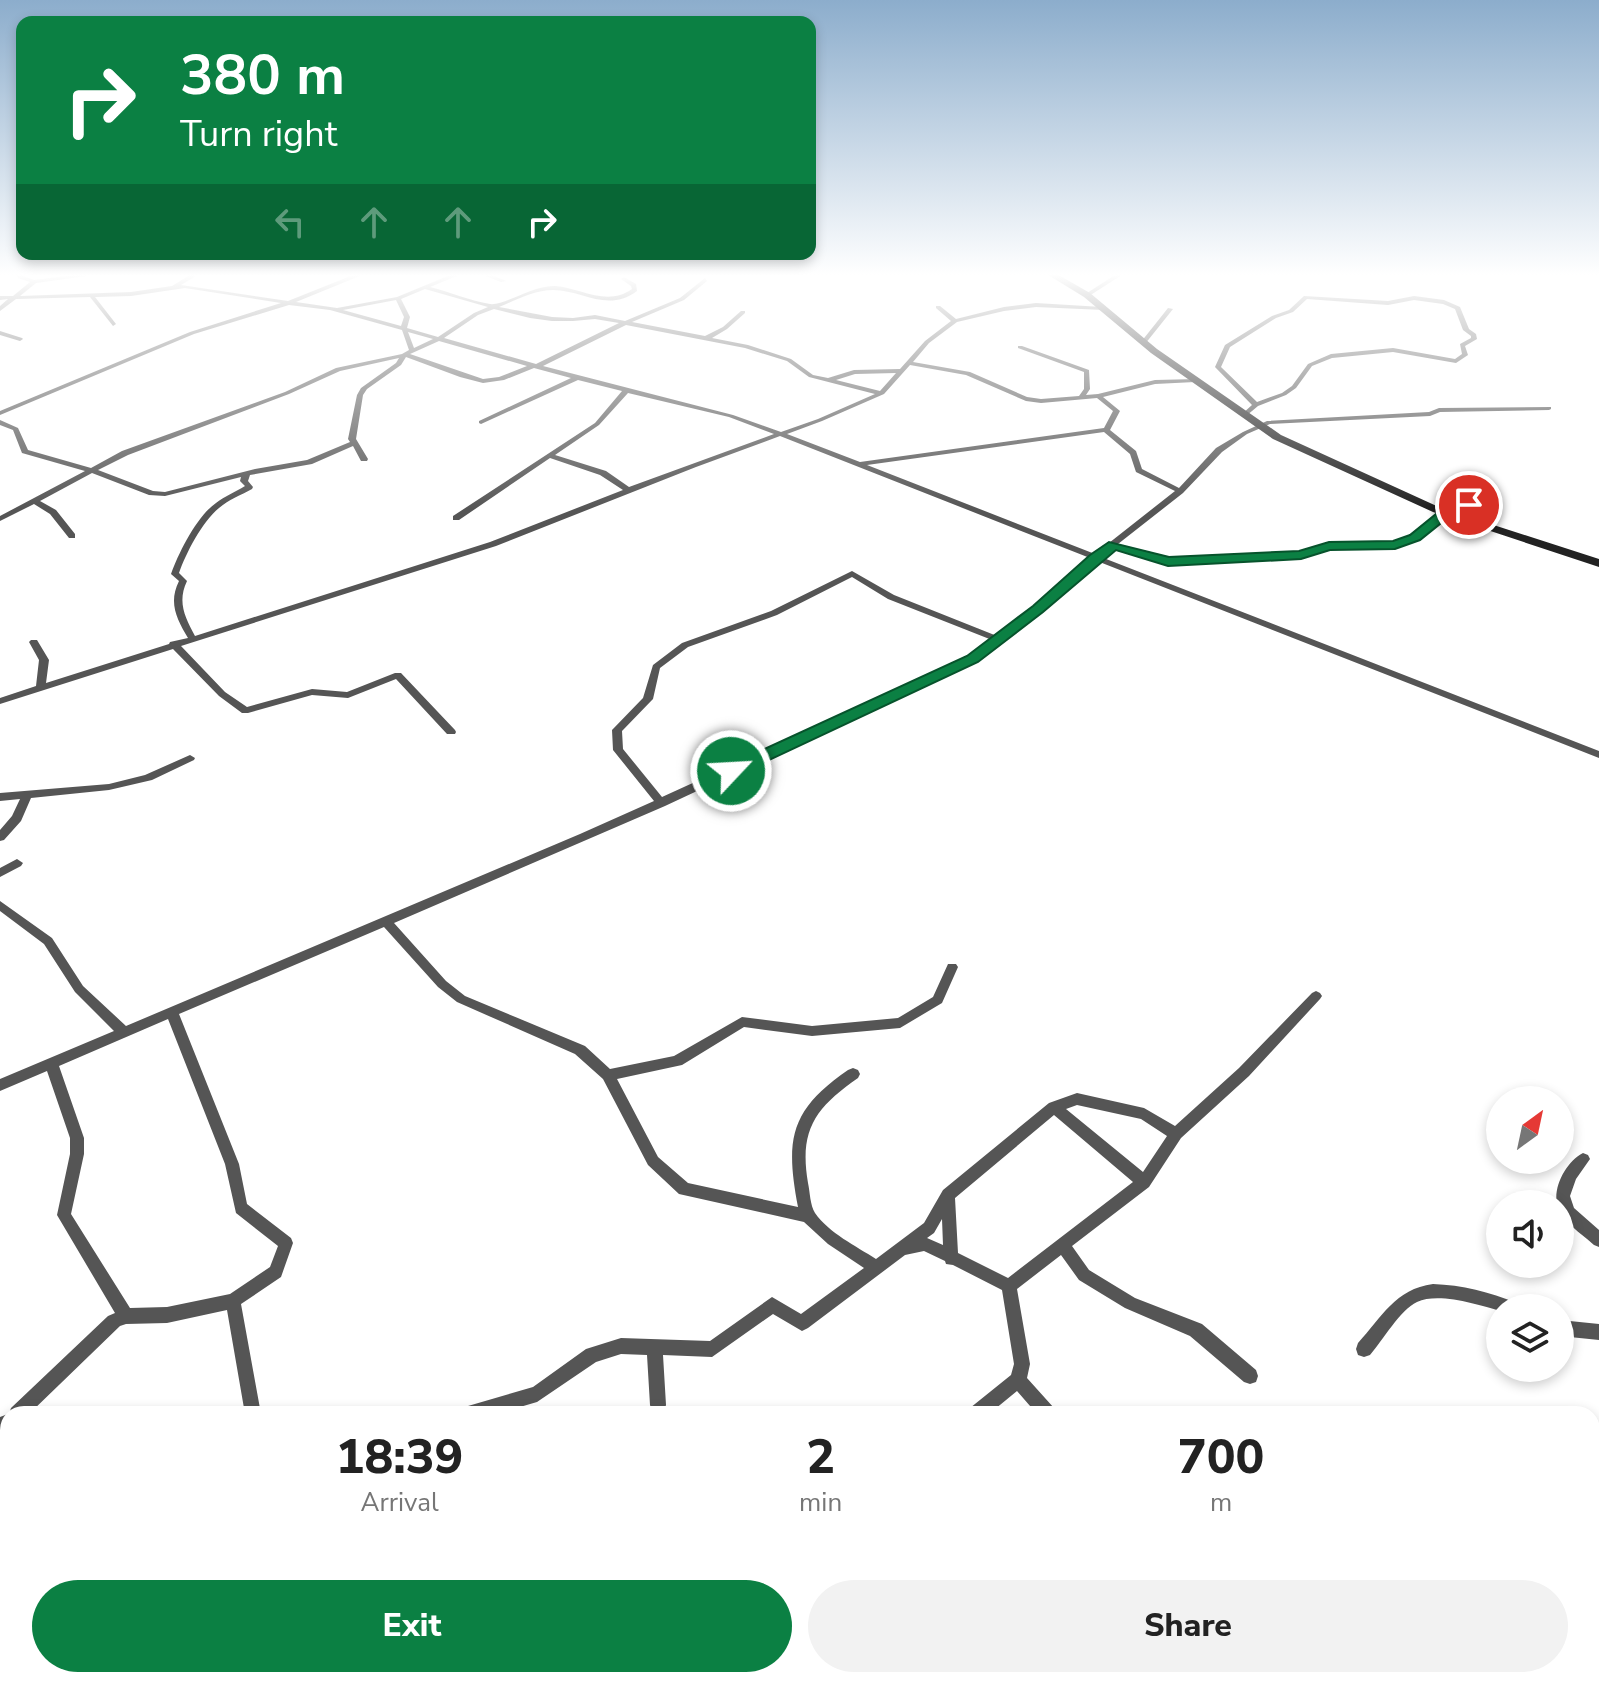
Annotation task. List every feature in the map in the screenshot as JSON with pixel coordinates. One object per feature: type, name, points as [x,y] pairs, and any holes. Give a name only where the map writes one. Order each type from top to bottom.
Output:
[{"type":"street","points":[[0,413],[146,352]]},
{"type":"street","points":[[486,352],[731,416],[778,433],[1599,755]]},
{"type":"street","points":[[0,519],[90,470],[157,439],[287,393],[338,369],[408,353],[482,381],[493,381],[565,352]]},
{"type":"street","points":[[764,352],[789,360],[811,376],[882,393]]},
{"type":"street","points":[[0,701],[493,544],[778,433],[820,420],[882,393],[919,352]]},
{"type":"street","points":[[1033,352],[1087,371],[1087,389],[1081,397]]},
{"type":"street","points":[[1155,352],[1260,427],[1343,468],[1446,513],[1599,563]]},
{"type":"street","points":[[1222,352],[1218,367],[1256,405]]},
{"type":"street","points":[[1244,415],[1256,405],[1294,387],[1310,365],[1331,356],[1375,352]]},
{"type":"street","points":[[1403,352],[1456,361],[1465,355],[1464,352]]},
{"type":"street","points":[[364,459],[353,443],[360,395],[364,388],[399,364],[408,353]]},
{"type":"street","points":[[909,363],[978,376],[1026,399],[1041,401],[1098,396],[1155,382],[1195,380]]},
{"type":"street","points":[[826,381],[854,372],[901,371]]},
{"type":"street","points":[[481,422],[577,378]]},
{"type":"street","points":[[456,518],[597,424],[627,390]]},
{"type":"street","points":[[1098,396],[1117,411],[1106,430]]},
{"type":"street","points":[[0,1085],[661,803],[972,659],[1000,640],[1095,558],[1180,491],[1219,450],[1269,422],[1549,408]]},
{"type":"street","points":[[0,422],[16,429],[25,451],[152,493],[165,494],[309,462],[353,443]]},
{"type":"street","points":[[862,464],[1106,430],[1133,453],[1139,470],[1180,491]]},
{"type":"street","points":[[550,456],[603,473],[628,490]]},
{"type":"street","points":[[192,638],[176,608],[178,589],[183,581],[175,574],[178,563],[204,518],[225,500],[249,487],[244,481],[246,474]]},
{"type":"street","points":[[1114,545],[1168,561],[1301,555],[1329,546],[1395,545],[1415,538],[1446,513],[1490,496]]},
{"type":"street","points":[[35,501],[53,512],[72,536]]},
{"type":"street","points":[[661,803],[618,750],[617,730],[648,699],[656,667],[685,645],[774,613],[852,574],[891,597],[1000,640]]},
{"type":"street","points":[[34,642],[44,660],[41,688]]},
{"type":"street","points":[[173,644],[222,694],[245,711],[312,692],[348,695],[398,675],[451,732]]},
{"type":"street","points":[[0,797],[135,781],[190,758]]},
{"type":"street","points":[[0,837],[17,818],[27,795]]},
{"type":"street","points":[[0,873],[17,863]]},
{"type":"street","points":[[0,905],[48,941],[79,989],[124,1032]]},
{"type":"street","points":[[386,922],[442,984],[461,999],[580,1050],[608,1075],[653,1161],[684,1189],[808,1216],[835,1241],[876,1267]]},
{"type":"street","points":[[608,1075],[677,1061],[742,1022],[812,1031],[900,1023],[938,1000],[952,967]]},
{"type":"street","points":[[1009,1286],[1144,1182],[1176,1134],[1244,1072],[1316,996]]},
{"type":"street","points":[[26,1406],[103,1331],[126,1316],[167,1315],[233,1301],[276,1272],[286,1243],[241,1208],[232,1164],[172,1012]]},
{"type":"street","points":[[51,1063],[77,1138],[77,1154],[64,1215],[126,1316]]},
{"type":"street","points":[[808,1216],[797,1143],[806,1120],[823,1094],[853,1074]]},
{"type":"street","points":[[496,1406],[537,1394],[592,1355],[621,1346],[712,1349],[772,1305],[802,1323],[929,1228],[948,1195],[1054,1107],[1077,1099],[1144,1114],[1176,1134]]},
{"type":"street","points":[[1054,1107],[1144,1182]]},
{"type":"street","points":[[1583,1159],[1561,1199],[1563,1209],[1599,1240]]},
{"type":"street","points":[[948,1195],[951,1259]]},
{"type":"street","points":[[892,1255],[910,1246],[925,1244],[1009,1286]]},
{"type":"street","points":[[1062,1244],[1084,1275],[1130,1303],[1196,1330],[1250,1376]]},
{"type":"street","points":[[986,1406],[1018,1380],[1022,1364],[1009,1286]]},
{"type":"street","points":[[1364,1349],[1411,1297],[1427,1292],[1459,1294],[1486,1301]]},
{"type":"street","points":[[233,1301],[252,1406]]},
{"type":"street","points":[[1574,1329],[1599,1332]]},
{"type":"street","points":[[655,1346],[658,1405]]},
{"type":"street","points":[[1018,1380],[1041,1406]]},
{"type":"route","points":[[731,771],[972,659],[1000,640],[1114,545],[1168,561],[1301,555],[1329,546],[1395,545],[1415,538],[1446,513],[1469,505]]}]
